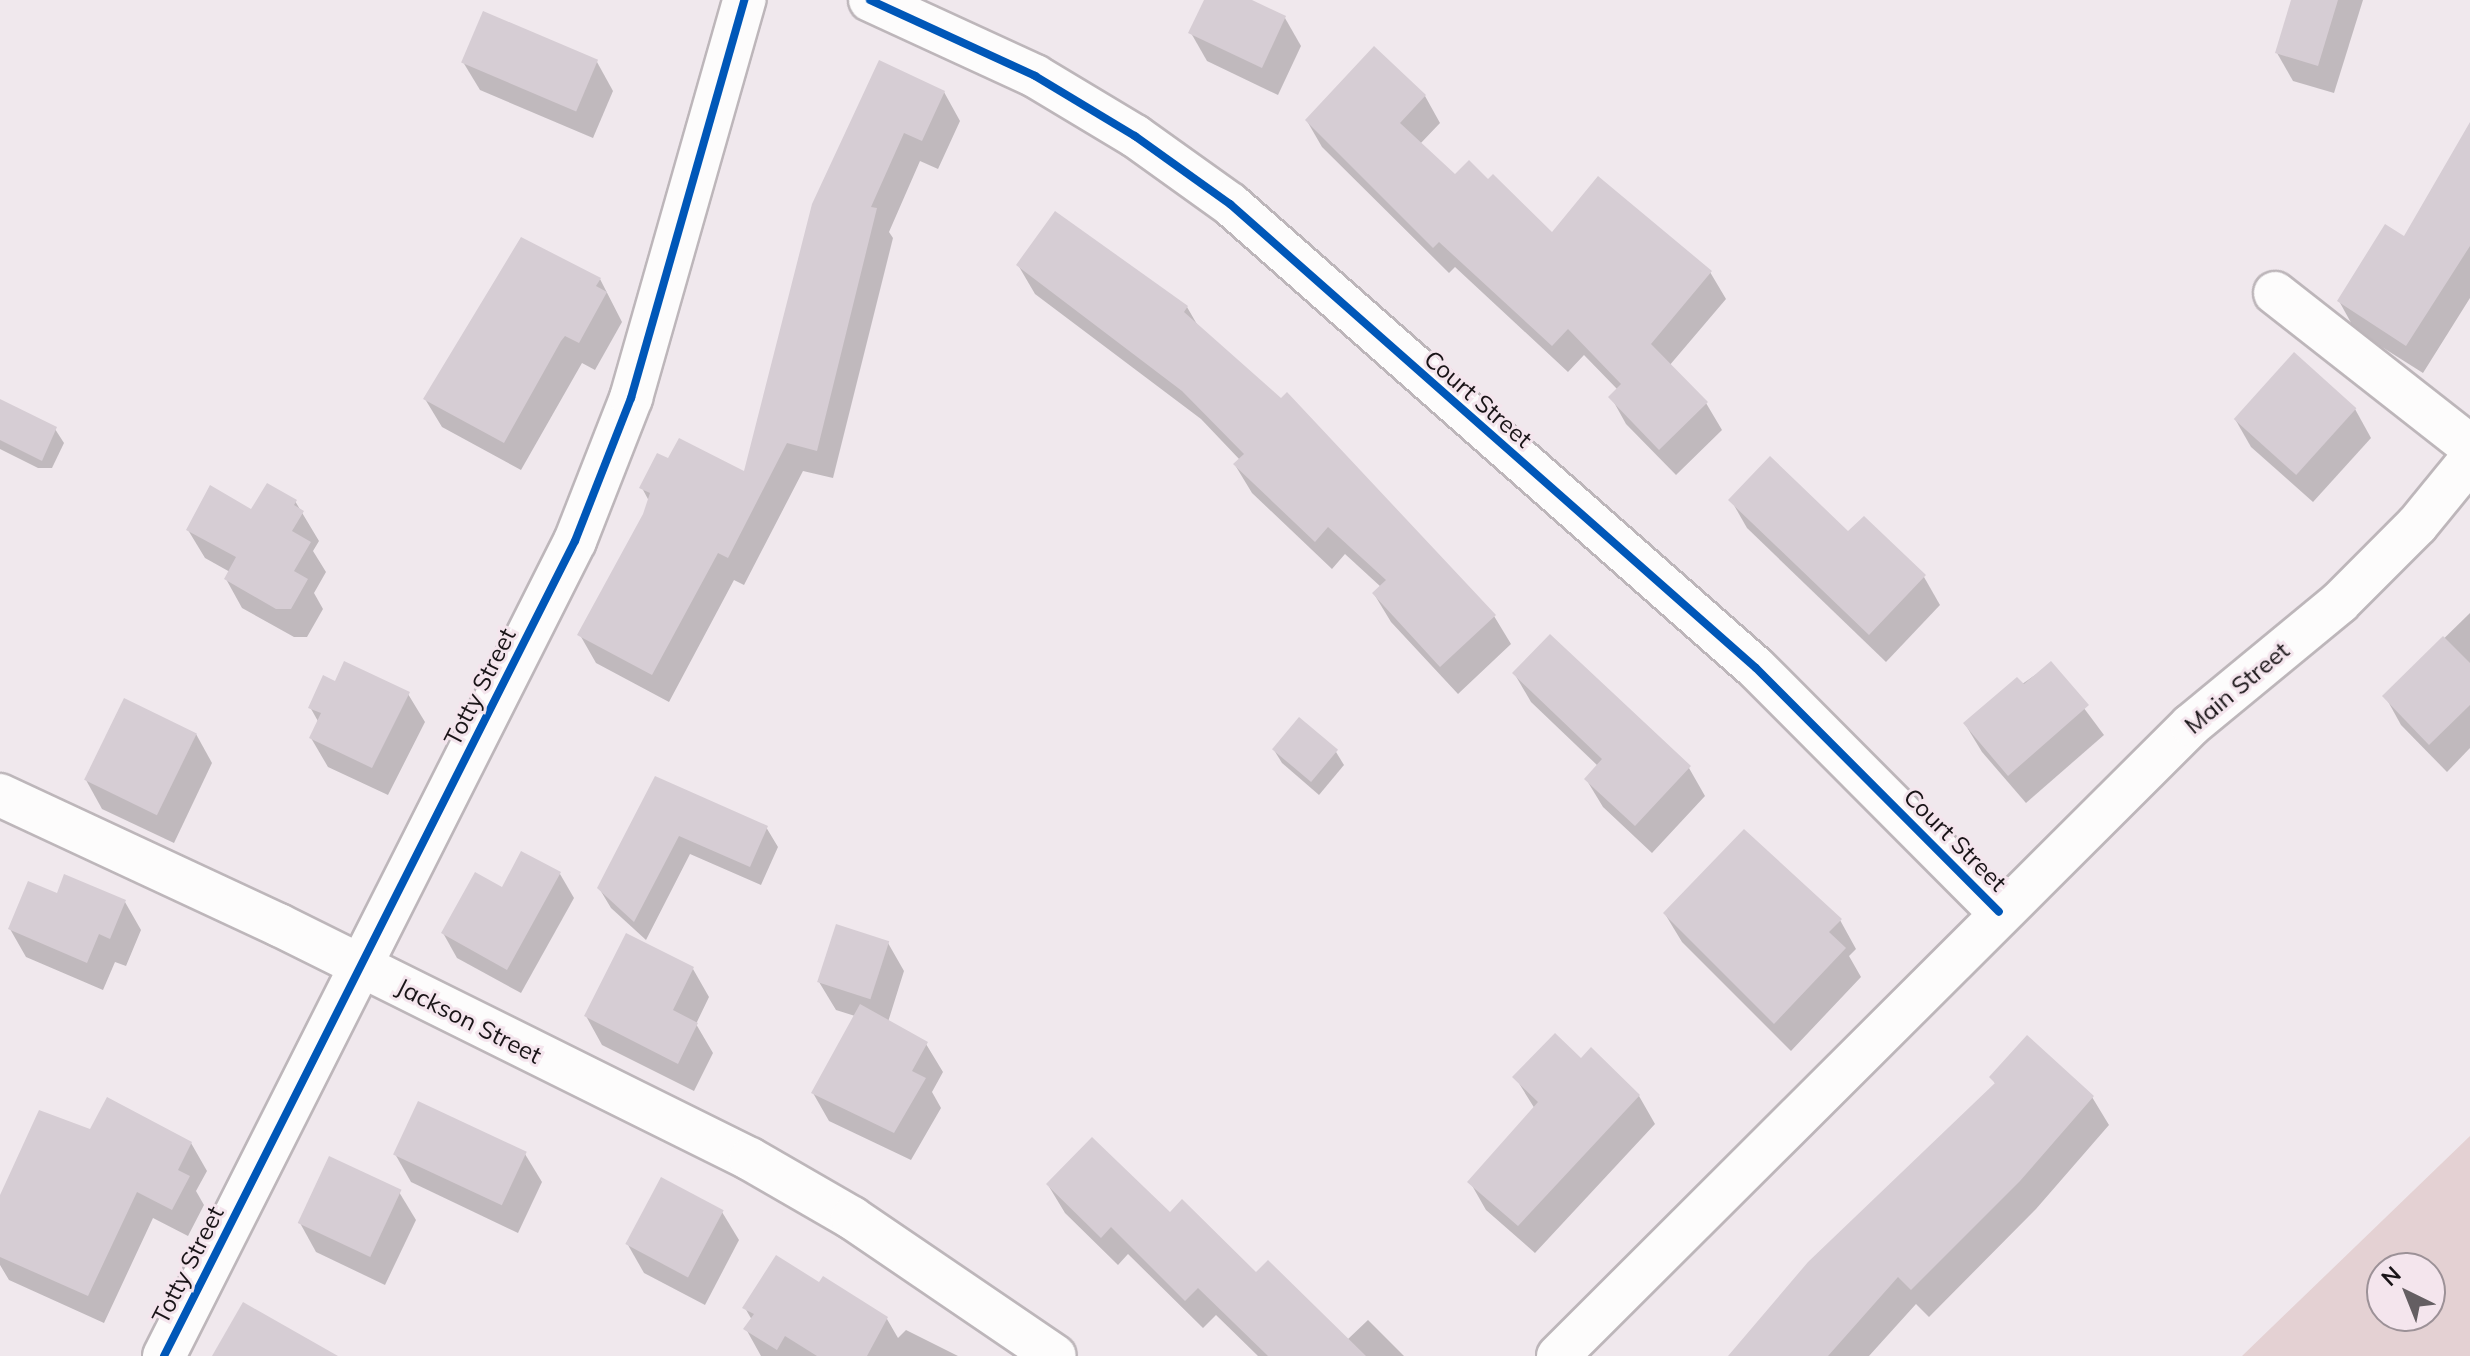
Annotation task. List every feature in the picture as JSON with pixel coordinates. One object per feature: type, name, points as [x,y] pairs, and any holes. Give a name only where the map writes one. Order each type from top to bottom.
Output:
[{"type":"street","name":"Totty Street","points":[[164,1356],[575,541],[631,398],[744,0]]},
{"type":"street","name":"Court Street","points":[[870,0],[1035,76],[1135,136],[1230,204],[1756,668],[1999,912]]},
{"type":"street","points":[[2275,293],[2470,446]]},
{"type":"street","name":"Main Street","points":[[1558,1356],[1999,912],[2191,725],[2339,603],[2417,525],[2470,460]]},
{"type":"street","name":"Jackson Street","points":[[0,795],[362,967],[750,1159],[926,1268],[1055,1356]]},
{"type":"shaded area","points":[[2470,1136],[2470,1356],[2242,1356]]},
{"type":"building","points":[[1204,0],[1252,0],[1286,16],[1262,68],[1188,33]]},
{"type":"building","points":[[2291,0],[2338,0],[2318,66],[2275,53]]},
{"type":"building","points":[[483,11],[598,60],[576,111],[461,63]]},
{"type":"building","points":[[1374,46],[1426,95],[1400,123],[1455,174],[1469,160],[1488,179],[1493,174],[1552,232],[1598,176],[1712,271],[1651,344],[1708,402],[1659,450],[1608,397],[1621,384],[1568,329],[1552,346],[1439,242],[1433,248],[1305,120]]},
{"type":"building","points":[[879,60],[945,91],[922,141],[904,133],[871,207],[877,208],[817,451],[787,443],[728,558],[718,553],[652,675],[577,635],[643,514],[650,493],[639,488],[657,453],[668,458],[679,438],[744,471],[812,204]]},
{"type":"building","points":[[2470,122],[2470,246],[2406,346],[2337,301],[2385,224],[2404,236]]},
{"type":"building","points":[[1055,211],[1188,306],[1184,312],[1281,398],[1287,392],[1496,615],[1440,667],[1372,593],[1386,580],[1328,527],[1315,542],[1233,464],[1244,454],[1182,391],[1016,265]]},
{"type":"building","points":[[521,237],[601,278],[596,286],[607,292],[579,343],[565,336],[561,341],[504,443],[423,399]]},
{"type":"building","points":[[2294,352],[2356,408],[2296,475],[2234,419]]},
{"type":"building","points":[[0,399],[57,427],[42,461],[0,440]]},
{"type":"building","points":[[1770,456],[1848,531],[1864,516],[1926,575],[1869,635],[1728,500]]},
{"type":"building","points":[[267,483],[297,500],[294,505],[304,511],[292,531],[311,542],[294,571],[308,579],[291,609],[276,609],[224,579],[236,557],[186,530],[210,485],[251,509]]},
{"type":"building","points":[[1550,634],[1691,766],[1635,826],[1584,779],[1602,759],[1512,673]]},
{"type":"building","points":[[2443,636],[2470,663],[2470,705],[2429,745],[2382,696]]},
{"type":"building","points":[[344,661],[410,692],[372,768],[309,738],[321,713],[308,708],[323,675],[335,681]]},
{"type":"building","points":[[2051,661],[2089,705],[2008,776],[1963,723],[2017,677],[2024,684]]},
{"type":"building","points":[[124,698],[197,734],[157,815],[84,780]]},
{"type":"building","points":[[1299,717],[1338,750],[1311,782],[1272,749]]},
{"type":"building","points":[[655,776],[768,826],[750,867],[679,836],[634,922],[597,888]]},
{"type":"building","points":[[1744,829],[1842,919],[1829,932],[1846,948],[1774,1024],[1663,913]]},
{"type":"building","points":[[521,851],[561,872],[507,970],[441,933],[475,872],[502,887]]},
{"type":"building","points":[[64,874],[126,900],[110,939],[99,934],[87,963],[8,929],[28,881],[57,893]]},
{"type":"building","points":[[836,924],[889,941],[870,999],[817,982]]},
{"type":"building","points":[[626,933],[694,967],[673,1010],[698,1023],[678,1064],[584,1016]]},
{"type":"building","points":[[860,1004],[928,1042],[912,1071],[926,1078],[894,1133],[811,1093]]},
{"type":"building","points":[[1555,1033],[1581,1058],[1591,1047],[1640,1095],[1518,1226],[1467,1182],[1538,1102],[1512,1077]]},
{"type":"building","points":[[2027,1035],[2094,1096],[2020,1181],[1911,1290],[1898,1277],[1828,1356],[1728,1356],[1808,1262],[1995,1083],[1989,1077]]},
{"type":"building","points":[[107,1097],[192,1142],[178,1170],[190,1176],[172,1210],[137,1192],[88,1296],[0,1257],[0,1195],[39,1110],[90,1129]]},
{"type":"building","points":[[418,1101],[527,1152],[502,1205],[393,1154]]},
{"type":"building","points":[[1092,1137],[1170,1212],[1182,1199],[1256,1272],[1268,1260],[1366,1356],[1268,1356],[1198,1288],[1185,1301],[1111,1227],[1101,1238],[1046,1184]]},
{"type":"building","points":[[329,1156],[402,1190],[370,1257],[298,1223]]},
{"type":"building","points":[[661,1177],[724,1210],[688,1277],[625,1244]]},
{"type":"building","points":[[776,1255],[819,1282],[823,1276],[888,1317],[867,1356],[817,1356],[785,1336],[777,1350],[743,1329],[754,1314],[742,1308]]},
{"type":"building","points":[[243,1302],[338,1356],[212,1356]]},
{"type":"cycle path","points":[[164,1356],[575,541],[631,398],[744,0]]},
{"type":"cycle path","points":[[870,0],[1035,76],[1135,136],[1230,204],[1756,668],[1999,912]]}]
